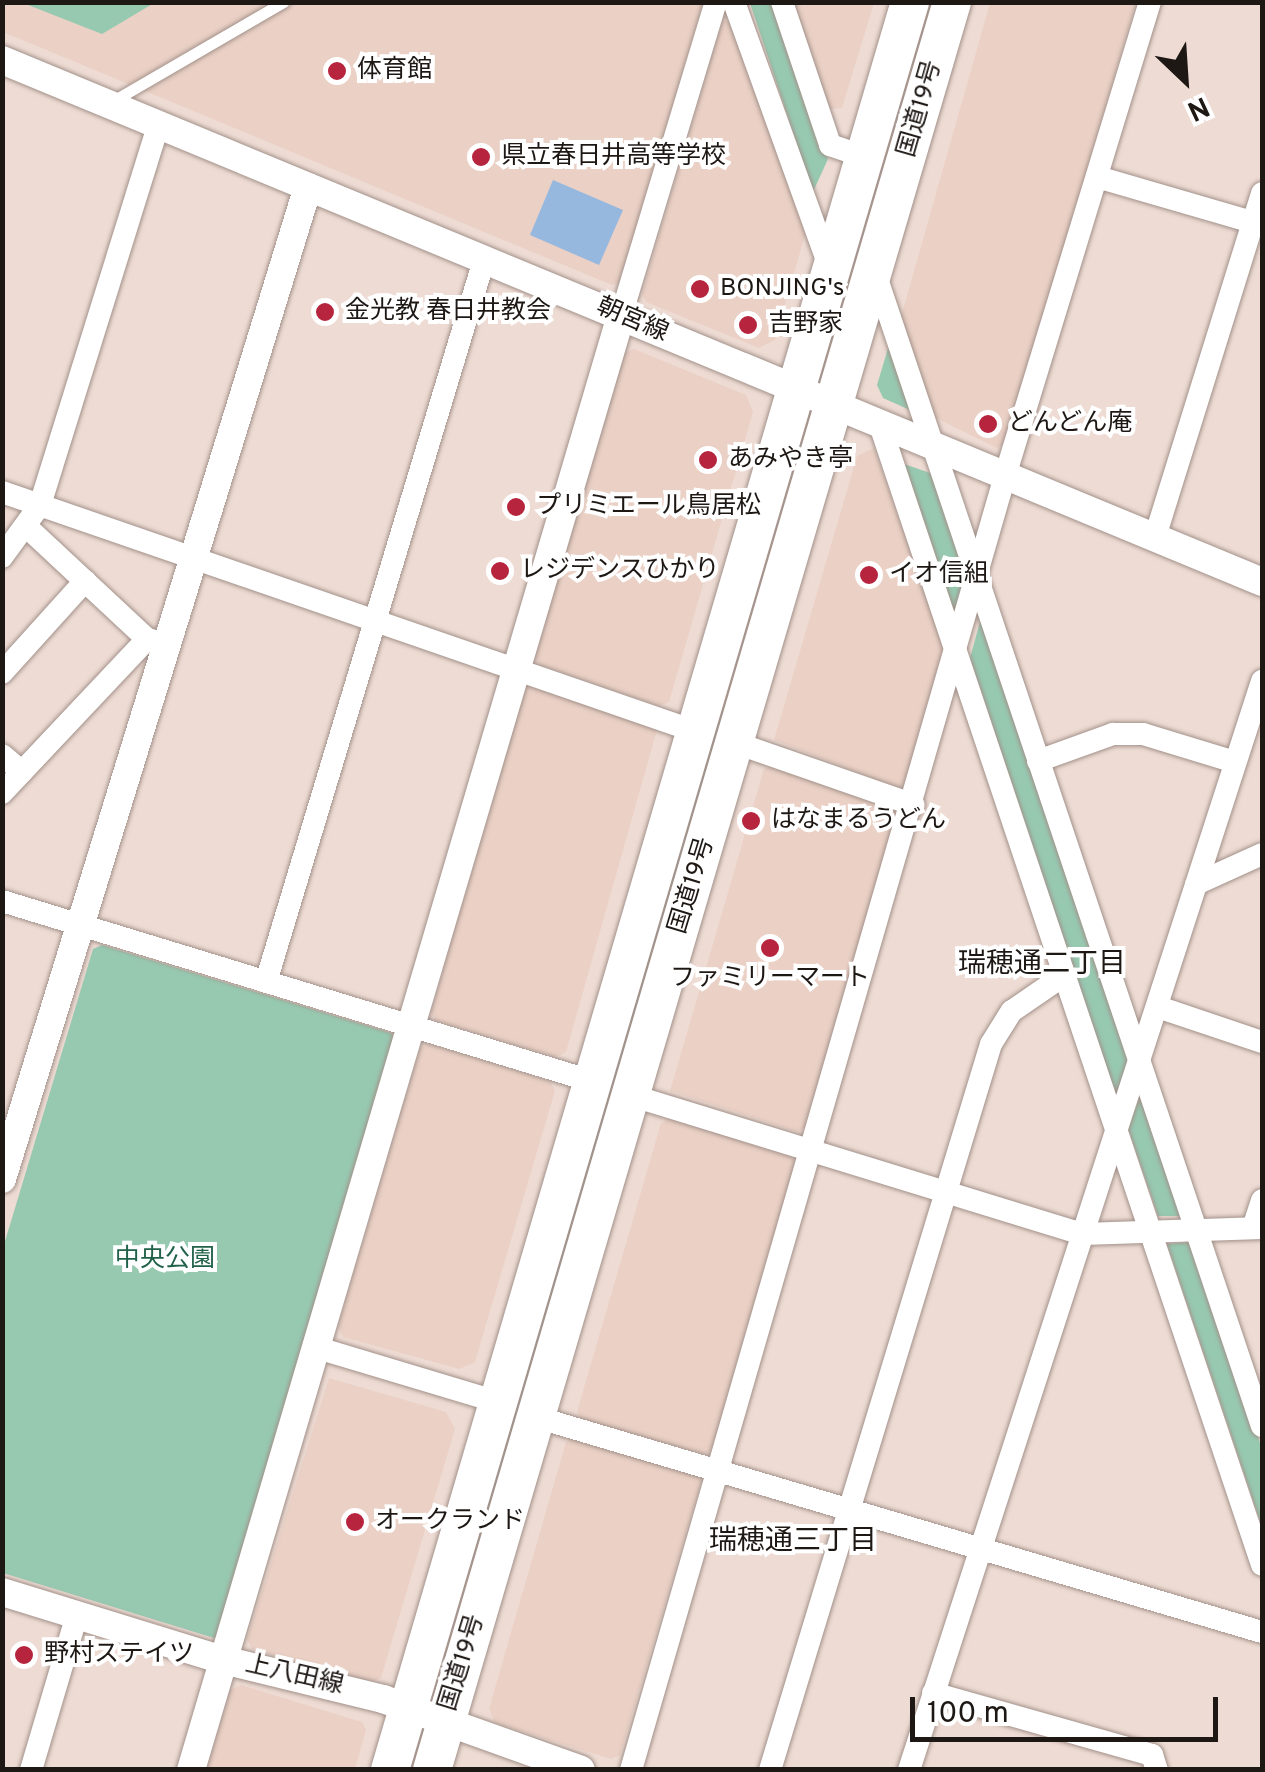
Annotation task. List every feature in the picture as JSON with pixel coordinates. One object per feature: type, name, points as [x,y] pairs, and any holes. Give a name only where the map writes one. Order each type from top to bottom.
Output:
[{"type":"highway","name":"国道19号","points":[[390,1770],[910,2]]},
{"type":"highway","name":"国道19号","points":[[432,1770],[836,408],[952,2]]},
{"type":"street","points":[[191,1770],[716,2]]},
{"type":"street","points":[[734,2],[831,271]]},
{"type":"street","points":[[782,2],[830,145],[864,157]]},
{"type":"street","points":[[630,1770],[914,805],[1005,476],[1150,2]]},
{"type":"street","name":"朝宮線","points":[[2,60],[1262,582]]},
{"type":"street","points":[[2,557],[29,529],[40,505],[158,125]]},
{"type":"street","points":[[1098,177],[1258,223]]},
{"type":"street","points":[[2,1179],[81,926],[157,641],[194,556],[308,186]]},
{"type":"street","points":[[1155,537],[1258,223],[1262,193]]},
{"type":"street","points":[[266,982],[484,260]]},
{"type":"street","points":[[874,269],[1262,1426]]},
{"type":"street","points":[[880,425],[1060,978],[1262,1565]]},
{"type":"street","points":[[2,492],[376,617],[694,730]]},
{"type":"street","points":[[29,529],[157,641]]},
{"type":"street","points":[[2,673],[85,581]]},
{"type":"street","points":[[2,792],[157,641]]},
{"type":"street","points":[[909,1770],[1262,681]]},
{"type":"street","points":[[1038,761],[1113,734],[1143,734],[1235,762]]},
{"type":"street","points":[[736,743],[914,805]]},
{"type":"street","points":[[2,755],[22,772]]},
{"type":"street","points":[[1196,884],[1262,854]]},
{"type":"street","points":[[2,901],[591,1081]]},
{"type":"street","points":[[770,1770],[950,1193],[991,1044],[1012,1011],[1060,978]]},
{"type":"street","points":[[1158,1007],[1262,1039]]},
{"type":"street","points":[[630,1094],[1083,1234],[1258,1227],[1262,1200]]},
{"type":"street","points":[[318,1348],[498,1402]]},
{"type":"street","points":[[536,1416],[1262,1632]]},
{"type":"street","name":"上八田線","points":[[2,1592],[223,1660],[409,1707],[581,1770]]},
{"type":"street","points":[[31,1770],[77,1615]]},
{"type":"street","points":[[933,1693],[1152,1754],[1157,1770]]},
{"type":"lane","points":[[108,103],[282,2]]},
{"type":"shaded area","name":"県立春日井高等学校","points":[[2,3],[703,3],[619,283],[612,285],[3,32]]},
{"type":"shaded area","points":[[794,3],[874,3],[842,108],[830,109]]},
{"type":"shaded area","points":[[990,3],[1136,3],[1006,443],[997,448],[934,417],[901,317]]},
{"type":"shaded area","points":[[722,21],[735,21],[806,231],[775,340],[759,348],[646,302],[642,294]]},
{"type":"shaded area","points":[[634,349],[746,395],[753,412],[669,702],[659,706],[540,665],[535,658],[625,353]]},
{"type":"shaded area","points":[[874,448],[945,651],[907,783],[898,788],[774,740],[857,456]]},
{"type":"shaded area","points":[[533,684],[657,730],[566,1052],[556,1057],[435,1020],[431,1012],[526,687]]},
{"type":"shaded area","points":[[773,765],[893,805],[898,815],[806,1127],[798,1132],[670,1091],[764,769]]},
{"type":"shaded area","points":[[428,1044],[550,1081],[555,1091],[475,1362],[459,1369],[343,1337],[338,1327],[420,1048]]},
{"type":"shaded area","points":[[669,1119],[791,1155],[795,1163],[711,1451],[704,1454],[581,1420],[577,1412],[661,1123]]},
{"type":"shaded area","name":"オークランド","points":[[329,1378],[446,1412],[455,1429],[381,1678],[366,1684],[252,1649],[247,1639]]},
{"type":"shaded area","points":[[575,1438],[697,1473],[701,1482],[620,1755],[611,1759],[495,1723],[489,1709],[566,1442]]},
{"type":"shaded area","points":[[241,1685],[362,1722],[366,1730],[355,1769],[207,1769],[230,1690]]},
{"type":"green space","points":[[23,3],[154,3],[102,34]]},
{"type":"green space","points":[[750,3],[774,3],[828,159],[813,192]]},
{"type":"green space","points":[[889,345],[912,411],[883,398],[877,385]]},
{"type":"green space","points":[[904,464],[933,474],[969,574],[955,616]]},
{"type":"green space","points":[[981,618],[1132,1058],[1117,1098],[970,658]]},
{"type":"green space","points":[[744,655],[500,1480],[468,1568],[713,735]]},
{"type":"green space","name":"中央公園","points":[[102,945],[391,1033],[396,1041],[222,1633],[214,1638],[3,1573],[3,1248],[93,949]]},
{"type":"green space","points":[[1142,1091],[1183,1216],[1158,1216],[1128,1128]]},
{"type":"green space","points":[[1193,1242],[1262,1449],[1262,1527],[1167,1244]]},
{"type":"water","points":[[553,180],[623,210],[599,265],[530,235]]},
{"type":"place","name":"体育館","points":[[337,71]]},
{"type":"place","name":"県立春日井高等学校","points":[[481,157]]},
{"type":"place","name":"BONJING's","points":[[700,289]]},
{"type":"place","name":"金光教 春日井教会","points":[[325,312]]},
{"type":"place","name":"吉野家","points":[[748,325]]},
{"type":"place","name":"どんどん庵","points":[[988,424]]},
{"type":"place","name":"あみやき亭","points":[[708,460]]},
{"type":"place","name":"プリミエール鳥居松","points":[[516,507]]},
{"type":"place","name":"レジデンスひかり","points":[[500,571]]},
{"type":"place","name":"イオ信組","points":[[869,575]]},
{"type":"place","name":"はなまるうどん","points":[[751,821]]},
{"type":"place","name":"ファミリーマート","points":[[770,948]]},
{"type":"place","name":"オークランド","points":[[355,1522]]},
{"type":"place","name":"野村ステイツ","points":[[24,1655]]},
{"type":"district","name":"瑞穂通二丁目","points":[[1042,965]]},
{"type":"district","name":"瑞穂通三丁目","points":[[793,1542]]}]
